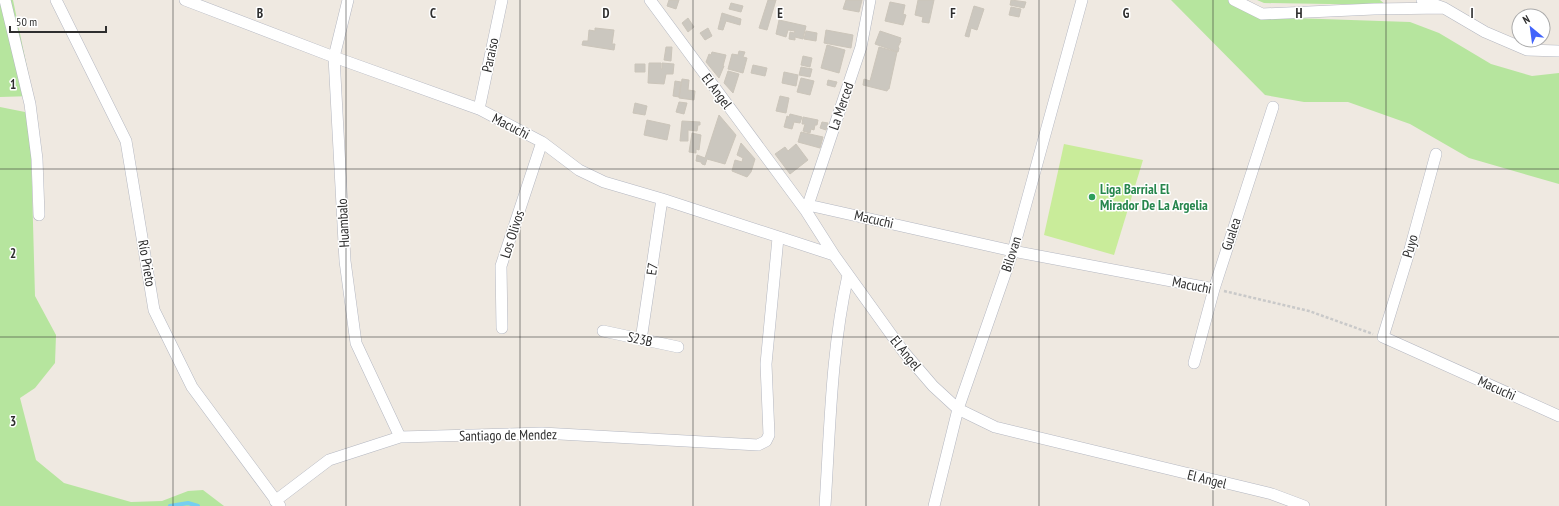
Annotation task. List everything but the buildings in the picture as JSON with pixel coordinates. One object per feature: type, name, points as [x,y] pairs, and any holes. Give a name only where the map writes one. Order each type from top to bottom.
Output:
[{"type":"street","points":[[5,0],[30,104],[37,158],[39,216]]},
{"type":"street","name":"Río Prieto","points":[[56,0],[126,141],[154,310],[192,387],[278,504]]},
{"type":"street","name":"Macuchi","points":[[185,0],[334,57],[479,109],[542,142],[579,170],[604,182],[662,199],[834,255]]},
{"type":"street","name":"Huambalo","points":[[348,0],[334,57],[345,261],[356,343],[400,437]]},
{"type":"street","name":"Paraiso","points":[[479,109],[502,0]]},
{"type":"street","name":"La Merced","points":[[807,208],[861,46],[870,0]]},
{"type":"street","name":"Bilovan","points":[[934,506],[958,409],[1013,251],[1082,0]]},
{"type":"street","points":[[1234,0],[1262,14],[1444,4]]},
{"type":"street","points":[[1422,0],[1444,4],[1485,32],[1527,50],[1559,51]]},
{"type":"street","name":"El Angel","points":[[653,2],[807,208],[834,255],[902,351],[933,386],[958,409],[995,427],[1272,494],[1304,506]]},
{"type":"street","name":"Gualea","points":[[1194,363],[1214,289],[1272,107]]},
{"type":"street","name":"Los Olivos","points":[[502,328],[501,266],[542,142]]},
{"type":"street","name":"Puyo","points":[[1383,337],[1410,249],[1436,154]]},
{"type":"street","name":"E7","points":[[641,340],[662,199]]},
{"type":"street","name":"Macuchi","points":[[807,208],[1013,251],[1214,289]]},
{"type":"street","name":"Santiago de Mendez","points":[[278,504],[329,460],[400,437],[542,433],[758,445],[766,441],[769,435],[766,364],[778,238]]},
{"type":"street","points":[[826,506],[835,355],[842,303],[848,275]]},
{"type":"street","name":"S23B","points":[[602,331],[678,347]]},
{"type":"street","name":"Macuchi","points":[[1383,337],[1559,416]]},
{"type":"street","points":[[1559,411],[1559,416]]},
{"type":"path","name":"Macuchi","points":[[1214,289],[1309,311],[1383,337]]},
{"type":"green space","points":[[0,0],[13,0],[33,96],[0,97]]},
{"type":"green space","points":[[1171,0],[1229,0],[1261,17],[1410,22],[1439,33],[1491,64],[1532,76],[1559,73],[1559,184],[1469,158],[1410,124],[1348,102],[1304,102],[1265,95]]},
{"type":"green space","points":[[1257,0],[1380,0],[1386,5],[1264,3]]},
{"type":"green space","points":[[0,107],[30,113],[35,296],[56,335],[55,363],[35,388],[20,398],[36,460],[64,483],[131,502],[162,501],[188,491],[203,490],[224,506],[0,506]]},
{"type":"green space","name":"Liga Barrial El Mirador De La Argelia","points":[[1064,144],[1143,160],[1114,255],[1044,235]]},
{"type":"waterway","points":[[170,506],[188,503],[198,506]]},
{"type":"place","name":"Liga Barrial El Mirador De La Argelia","points":[[1092,197]]}]
